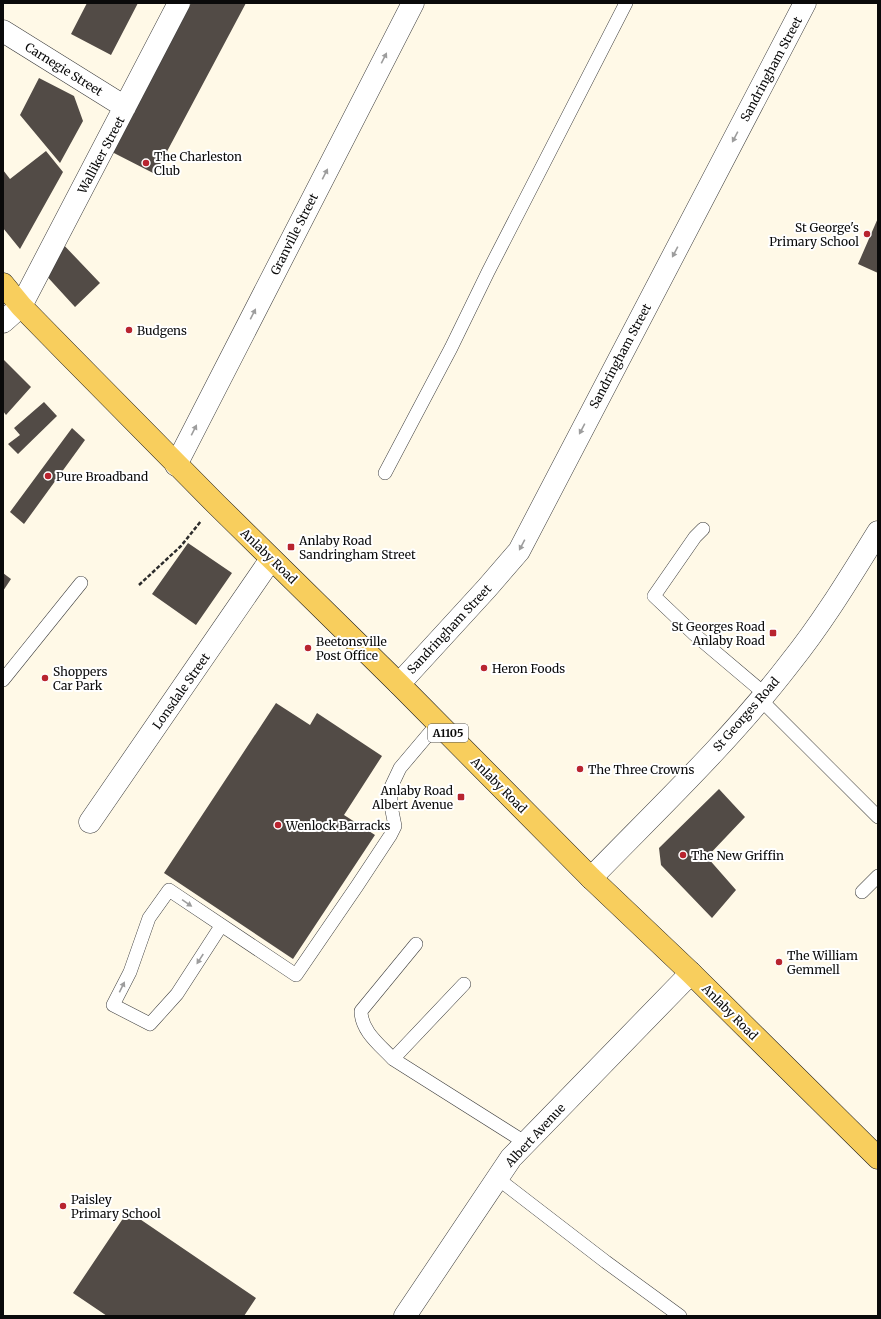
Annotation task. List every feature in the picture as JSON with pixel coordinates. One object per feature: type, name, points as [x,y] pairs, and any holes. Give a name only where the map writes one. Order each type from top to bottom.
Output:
[{"type":"main road","name":"Anlaby Road","points":[[3,284],[21,306]]},
{"type":"main road","name":"Anlaby Road","points":[[3,290],[21,306],[176,465],[399,684],[591,878],[691,973],[878,1158]]},
{"type":"street","name":"Walliker Street","points":[[21,306],[179,3]]},
{"type":"street","name":"Granville Street","points":[[176,465],[413,3]]},
{"type":"street","name":"Sandringham Street","points":[[399,684],[519,551],[805,3]]},
{"type":"street","name":"Carnegie Street","points":[[3,31],[126,107]]},
{"type":"street","points":[[3,322],[21,306]]},
{"type":"street","name":"St Georges Road","points":[[591,878],[736,728],[791,663],[839,595],[878,532]]},
{"type":"street","name":"Lonsdale Street","points":[[90,822],[271,559]]},
{"type":"street","name":"Albert Avenue","points":[[405,1316],[511,1158],[691,973]]},
{"type":"lane","points":[[386,473],[626,3]]},
{"type":"lane","points":[[703,529],[695,537],[654,596],[763,696],[876,811]]},
{"type":"lane","points":[[3,680],[82,583]]},
{"type":"lane","points":[[221,926],[177,994],[150,1024],[113,1005],[130,972],[149,918],[169,890],[296,975],[390,836],[395,826],[391,806],[391,787],[400,768],[438,723]]},
{"type":"lane","points":[[862,892],[878,876]]},
{"type":"lane","points":[[416,944],[361,1011],[361,1019],[366,1029],[393,1059],[526,1143]]},
{"type":"lane","points":[[393,1059],[464,984]]},
{"type":"lane","points":[[497,1178],[606,1262],[680,1316]]},
{"type":"path","points":[[139,585],[181,546],[216,504]]},
{"type":"building","points":[[87,3],[138,3],[111,55],[71,34]]},
{"type":"building","points":[[191,3],[246,3],[155,174],[112,152]]},
{"type":"building","points":[[39,78],[74,96],[83,121],[60,163],[20,115]]},
{"type":"building","points":[[46,151],[63,172],[20,249],[3,228],[3,170],[10,179]]},
{"type":"building","points":[[878,218],[878,273],[858,264]]},
{"type":"building","points":[[59,240],[100,283],[75,307],[42,271]]},
{"type":"building","points":[[3,359],[31,387],[6,415],[3,411]]},
{"type":"building","points":[[44,402],[57,416],[18,454],[8,444],[20,435],[14,428]]},
{"type":"building","name":"Pure Broadband","points":[[72,428],[85,440],[24,524],[10,512]]},
{"type":"building","points":[[188,543],[232,573],[196,625],[152,594]]},
{"type":"building","points":[[3,573],[11,579],[3,591]]},
{"type":"building","name":"Wenlock Barracks","points":[[276,703],[310,725],[317,713],[382,756],[344,815],[375,835],[293,959],[164,873]]},
{"type":"building","points":[[719,789],[745,817],[707,857],[736,890],[712,918],[661,865],[659,848]]},
{"type":"building","points":[[128,1211],[256,1298],[244,1316],[107,1316],[73,1293]]},
{"type":"place","name":"The Charleston Club","points":[[146,163]]},
{"type":"place","name":"St George's Primary School","points":[[867,234]]},
{"type":"place","name":"Budgens","points":[[129,330]]},
{"type":"place","name":"Pure Broadband","points":[[48,476]]},
{"type":"place","name":"Anlaby Road Sandringham Street","points":[[291,547]]},
{"type":"place","name":"St Georges Road Anlaby Road","points":[[773,633]]},
{"type":"place","name":"Beetonsville Post Office","points":[[308,648]]},
{"type":"place","name":"Heron Foods","points":[[484,668]]},
{"type":"place","name":"Shoppers Car Park","points":[[45,678]]},
{"type":"place","name":"The Three Crowns","points":[[580,769]]},
{"type":"place","name":"Anlaby Road Albert Avenue","points":[[461,797]]},
{"type":"place","name":"Wenlock Barracks","points":[[278,825]]},
{"type":"place","name":"The New Griffin","points":[[683,855]]},
{"type":"place","name":"The William Gemmell","points":[[779,962]]},
{"type":"place","name":"Paisley Primary School","points":[[63,1206]]}]
